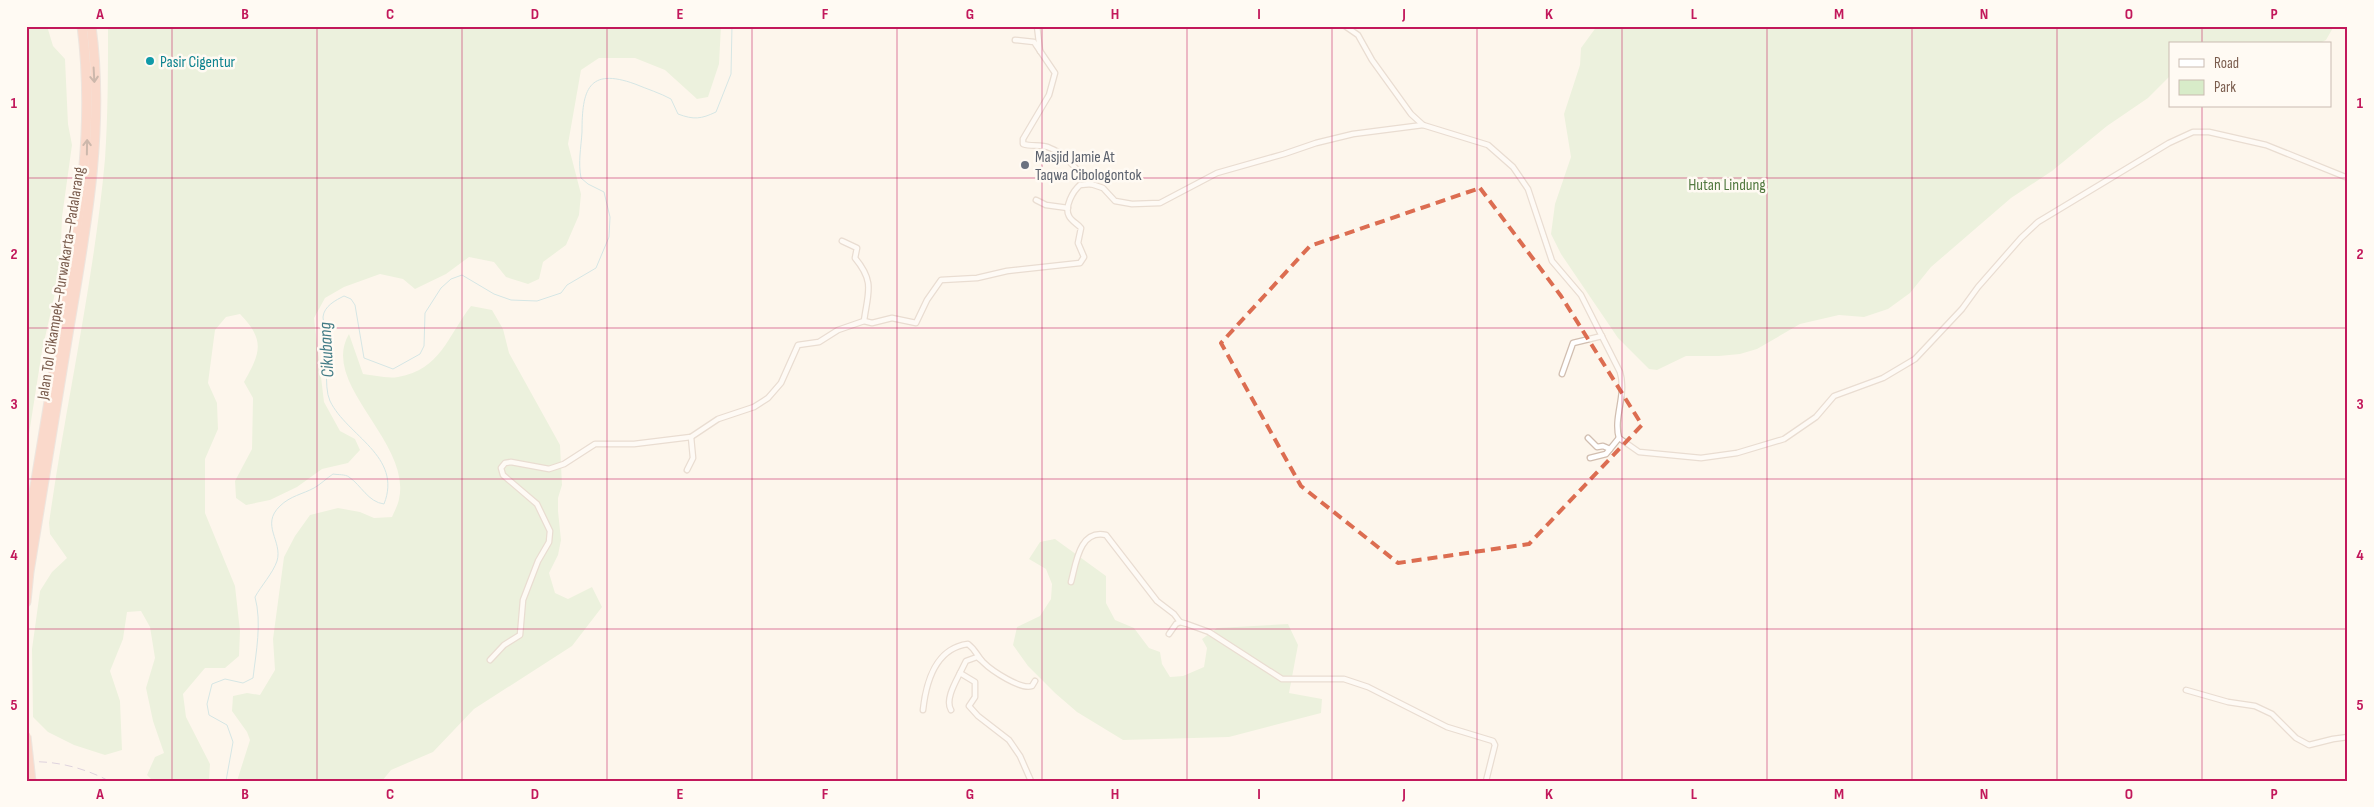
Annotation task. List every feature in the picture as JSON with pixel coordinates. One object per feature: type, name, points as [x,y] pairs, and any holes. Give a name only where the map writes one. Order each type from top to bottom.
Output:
[{"type":"highway","name":"Jalan Tol Cikampek–Purwakarta–Padalarang","points":[[26,541],[75,248],[84,180],[87,102],[82,26]]},
{"type":"highway","name":"Jalan Tol Cikampek–Purwakarta–Padalarang","points":[[26,602],[29,572],[82,252],[95,158],[96,102],[91,26]]},
{"type":"highway","points":[[26,736],[31,781]]},
{"type":"street","points":[[1037,26],[1040,52]]},
{"type":"street","points":[[1345,26],[1358,35],[1372,60],[1406,107],[1423,125]]},
{"type":"street","points":[[1015,40],[1034,42],[1055,73],[1050,92],[1022,139],[1023,144],[1052,148],[1064,157],[1079,174],[1092,184],[1105,189],[1115,201],[1132,204],[1160,203],[1217,174],[1284,154],[1316,142],[1353,134],[1423,125],[1488,145],[1513,167],[1528,189],[1552,260],[1581,295],[1602,336],[1621,378],[1621,408],[1617,427],[1619,438],[1640,452],[1701,458],[1737,453],[1784,439],[1816,417],[1834,396],[1883,378],[1915,358],[1962,310],[2021,238],[2038,222],[2159,148],[2193,132],[2209,132],[2266,146],[2348,178]]},
{"type":"street","points":[[490,660],[504,645],[517,638],[521,633],[523,600],[538,561],[550,538],[550,528],[540,508],[524,490],[503,475],[501,469],[503,464],[511,462],[549,469],[564,464],[595,444],[634,444],[691,437],[718,419],[754,407],[768,398],[780,384],[796,346],[819,342],[838,330],[864,321],[872,323],[892,318],[915,324],[927,300],[944,279],[977,278],[1007,271],[1054,268],[1081,262],[1084,254],[1078,243],[1081,228],[1069,217],[1068,208],[1078,187],[1092,184]]},
{"type":"street","points":[[1036,200],[1046,205],[1068,208]]},
{"type":"street","points":[[842,241],[858,248],[855,258],[866,271],[869,282],[864,321]]},
{"type":"street","points":[[1562,374],[1573,344],[1602,336]]},
{"type":"street","points":[[687,470],[693,458],[691,437]]},
{"type":"street","points":[[1588,438],[1597,447],[1603,446],[1610,449]]},
{"type":"street","points":[[1590,458],[1606,454],[1619,438]]},
{"type":"street","points":[[1071,582],[1080,548],[1084,542],[1099,533],[1106,535],[1157,601],[1174,614],[1180,622],[1209,632],[1282,679],[1344,679],[1368,687],[1447,728],[1493,741],[1495,745],[1486,781]]},
{"type":"street","points":[[1169,634],[1176,624],[1180,622]]},
{"type":"street","points":[[923,710],[926,686],[935,666],[954,647],[968,644],[976,650],[982,661]]},
{"type":"street","points":[[951,710],[948,704],[954,685],[966,661],[977,657],[1016,685],[1026,688],[1032,686],[1036,681]]},
{"type":"street","points":[[960,673],[975,682],[975,698],[969,706],[978,716],[1008,740],[1020,756],[1031,781]]},
{"type":"street","points":[[2186,690],[2228,702],[2255,706],[2272,714],[2296,738],[2309,745],[2348,737]]},
{"type":"highlighted area","points":[[1480,188],[1561,296],[1642,425],[1529,544],[1398,563],[1301,486],[1221,343],[1310,246]]},
{"type":"green space","points":[[26,26],[47,26],[53,46],[65,59],[68,124],[72,145],[62,217],[60,271],[42,351],[26,453]]},
{"type":"green space","points":[[108,26],[721,26],[719,64],[708,97],[697,99],[665,70],[635,58],[599,58],[581,70],[568,144],[581,194],[579,215],[566,245],[543,262],[539,279],[528,284],[506,277],[494,262],[469,257],[446,274],[415,289],[403,279],[380,274],[344,287],[325,298],[314,318],[324,402],[340,431],[355,439],[360,450],[348,463],[322,469],[297,487],[270,500],[246,505],[236,498],[235,481],[252,449],[253,398],[244,382],[254,362],[258,346],[254,331],[240,314],[226,317],[215,330],[208,383],[217,403],[218,429],[205,459],[205,513],[235,586],[240,631],[239,656],[225,668],[205,668],[183,694],[186,717],[210,764],[209,781],[153,781],[147,775],[155,757],[164,753],[153,721],[146,688],[155,658],[150,627],[141,611],[127,612],[123,639],[110,671],[120,701],[122,750],[105,755],[74,745],[48,732],[33,717],[32,649],[40,591],[52,572],[67,558],[50,534],[49,523],[87,296],[100,205],[107,126]]},
{"type":"green space","name":"Hutan Lindung","points":[[1597,26],[2334,26],[2326,40],[2322,42],[2169,42],[2169,77],[2148,98],[2107,126],[2052,171],[2011,198],[1931,267],[1910,293],[1888,309],[1864,317],[1839,315],[1800,324],[1757,349],[1740,354],[1686,356],[1657,370],[1649,369],[1618,338],[1561,254],[1551,234],[1555,204],[1571,157],[1564,114],[1580,65],[1581,48]]},
{"type":"green space","points":[[471,306],[492,310],[503,329],[509,353],[560,445],[562,485],[558,498],[558,511],[561,540],[558,555],[549,573],[555,593],[568,599],[592,587],[602,607],[572,646],[474,709],[433,752],[391,770],[382,781],[237,781],[250,740],[247,732],[232,711],[233,696],[247,693],[260,695],[275,670],[273,639],[284,557],[295,536],[310,515],[338,508],[360,512],[374,518],[392,517],[399,499],[399,478],[392,456],[355,393],[346,373],[343,353],[349,334],[363,374],[398,377],[424,367],[434,359]]},
{"type":"green space","points":[[1055,539],[1106,576],[1106,603],[1115,620],[1134,628],[1149,648],[1160,652],[1162,664],[1170,677],[1183,676],[1204,667],[1207,648],[1202,639],[1217,628],[1288,624],[1298,645],[1289,693],[1322,699],[1321,713],[1229,737],[1123,740],[1077,712],[1028,666],[1013,645],[1017,627],[1040,616],[1051,599],[1052,584],[1046,569],[1029,559],[1040,542]]},
{"type":"waterway","name":"Cikubang","points":[[226,781],[233,742],[227,725],[209,715],[207,704],[212,684],[225,679],[243,683],[253,678],[258,627],[255,597],[273,570],[278,554],[272,526],[274,513],[288,500],[314,488],[333,474],[349,477],[369,497],[378,503],[384,504],[388,487],[386,473],[380,460],[338,414],[330,401],[327,387],[327,336],[323,322],[326,310],[337,299],[344,296],[351,299],[355,305],[364,358],[393,369],[420,354],[424,346],[425,313],[441,288],[451,279],[462,275],[494,294],[511,300],[537,301],[561,293],[567,285],[596,268],[609,237],[610,217],[604,192],[588,184],[581,178],[580,172],[582,117],[586,94],[591,86],[607,78],[619,79],[671,99],[678,114],[693,118],[716,112],[731,74],[732,26]]},
{"type":"railway","points":[[26,762],[47,762],[69,766],[90,772],[109,781]]},
{"type":"place","name":"Pasir Cigentur","points":[[150,61]]},
{"type":"place","name":"Masjid Jamie At Taqwa Cibologontok","points":[[1025,165]]}]
